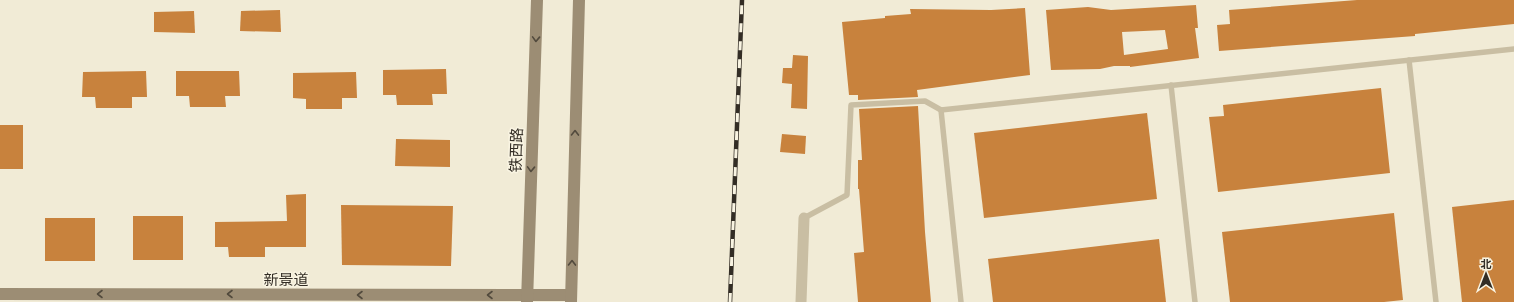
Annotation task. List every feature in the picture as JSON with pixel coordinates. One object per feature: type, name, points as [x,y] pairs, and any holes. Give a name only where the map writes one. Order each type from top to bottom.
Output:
[{"type":"main road","name":"铁西路","points":[[522,298],[537,0]]},
{"type":"main road","points":[[571,298],[579,0]]},
{"type":"main road","name":"新景道","points":[[0,294],[50,298],[571,298]]},
{"type":"street","points":[[801,302],[804,218]]},
{"type":"lane","points":[[804,218],[847,195],[852,105],[925,101],[941,110],[1514,49]]},
{"type":"lane","points":[[1409,60],[1436,302]]},
{"type":"lane","points":[[1171,85],[1195,302]]},
{"type":"lane","points":[[941,110],[961,302]]},
{"type":"building","points":[[1357,0],[1514,0],[1514,24],[1415,34],[1415,36],[1219,51],[1217,25],[1230,24],[1229,10]]},
{"type":"building","points":[[1196,5],[1198,28],[1195,28],[1199,58],[1130,67],[1114,66],[1100,69],[1051,70],[1046,10],[1088,7],[1111,10]],"holes":[[[1165,30],[1168,49],[1124,55],[1122,32]]]},
{"type":"building","points":[[1025,8],[1030,75],[917,90],[918,97],[858,100],[858,95],[849,95],[842,22],[911,14],[910,9],[991,10]]},
{"type":"building","points":[[280,10],[281,32],[240,31],[241,11]]},
{"type":"building","points":[[194,11],[195,33],[154,32],[154,12]]},
{"type":"building","points":[[793,55],[808,56],[807,109],[791,108],[792,84],[782,83],[783,68],[792,68]]},
{"type":"building","points":[[446,69],[447,94],[432,94],[433,105],[397,105],[396,95],[383,95],[383,70]]},
{"type":"building","points":[[146,71],[147,97],[132,97],[132,108],[96,108],[95,97],[82,97],[83,72]]},
{"type":"building","points":[[176,71],[239,71],[240,96],[225,96],[226,107],[190,107],[189,96],[176,96]]},
{"type":"building","points":[[356,72],[357,98],[342,98],[342,109],[306,109],[306,99],[293,98],[293,73]]},
{"type":"building","points":[[1381,88],[1390,173],[1218,192],[1209,117],[1224,116],[1223,105]]},
{"type":"building","points":[[918,106],[925,232],[931,302],[858,302],[854,253],[864,252],[858,189],[858,160],[862,160],[859,109]]},
{"type":"building","points":[[1147,113],[1157,199],[984,218],[974,133]]},
{"type":"building","points":[[0,125],[23,125],[23,169],[0,169]]},
{"type":"building","points":[[782,134],[806,136],[805,154],[780,152]]},
{"type":"building","points":[[396,139],[450,140],[450,167],[395,166]]},
{"type":"building","points":[[306,194],[306,247],[265,247],[265,257],[229,257],[228,247],[215,247],[215,222],[287,221],[286,195]]},
{"type":"building","points":[[1514,200],[1514,302],[1462,302],[1452,207]]},
{"type":"building","points":[[341,205],[453,206],[451,266],[342,265]]},
{"type":"building","points":[[1394,213],[1403,300],[1384,302],[1230,302],[1222,232]]},
{"type":"building","points":[[133,216],[183,216],[183,260],[133,260]]},
{"type":"building","points":[[45,218],[95,218],[95,261],[45,261]]},
{"type":"building","points":[[1159,239],[1166,302],[993,302],[988,259]]},
{"type":"railway","points":[[730,302],[742,0]]}]
